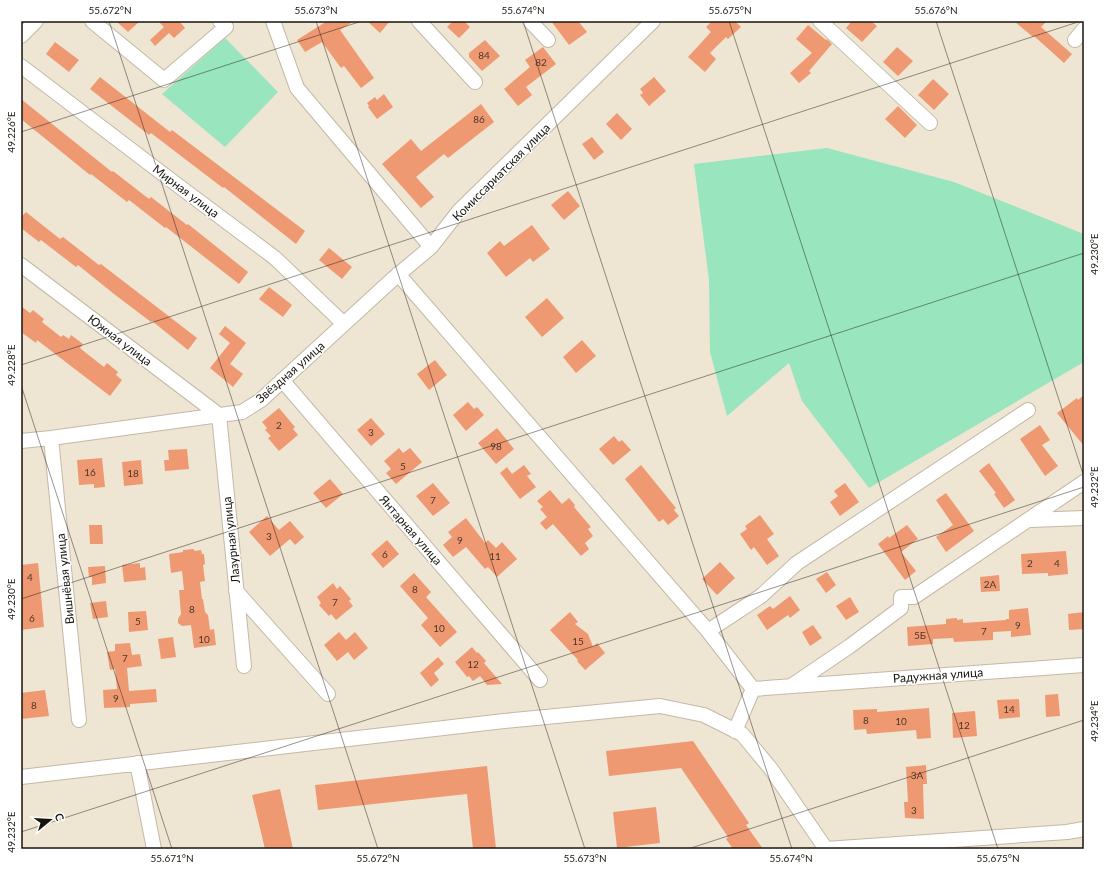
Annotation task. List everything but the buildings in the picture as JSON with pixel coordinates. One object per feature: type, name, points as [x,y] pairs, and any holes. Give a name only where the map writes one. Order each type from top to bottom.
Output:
[{"type":"street","points":[[21,36],[36,21]]},
{"type":"street","points":[[92,21],[164,80],[223,24]]},
{"type":"street","points":[[273,21],[297,88],[431,247]]},
{"type":"street","points":[[419,21],[475,82]]},
{"type":"street","points":[[530,21],[548,40]]},
{"type":"street","name":"Комиссариатская улица","points":[[431,247],[459,211],[653,21]]},
{"type":"street","points":[[820,21],[930,123]]},
{"type":"street","points":[[1075,40],[1084,29]]},
{"type":"street","name":"Мирная улица","points":[[21,66],[275,258],[344,324]]},
{"type":"street","name":"Звёздная улица","points":[[21,441],[242,412],[261,400],[398,274],[431,247]]},
{"type":"street","name":"Южная улица","points":[[21,265],[219,415]]},
{"type":"street","points":[[398,274],[708,631],[753,689],[735,731]]},
{"type":"street","name":"Янтарная улица","points":[[282,380],[540,680]]},
{"type":"street","points":[[708,631],[760,596],[797,563],[1028,410]]},
{"type":"street","name":"Лазурная улица","points":[[219,415],[244,666]]},
{"type":"street","name":"Вишнёвая улица","points":[[51,438],[79,720]]},
{"type":"street","points":[[791,686],[850,646],[901,608],[901,597],[914,597],[1030,520],[1084,482]]},
{"type":"street","points":[[1030,520],[1084,518]]},
{"type":"street","points":[[236,590],[328,694]]},
{"type":"street","name":"Радужная улица","points":[[753,689],[1084,665]]},
{"type":"street","points":[[21,777],[504,721],[660,706],[704,715],[742,734],[771,769],[826,849],[1059,833],[1084,829]]},
{"type":"street","points":[[136,763],[154,849]]},
{"type":"green space","points":[[225,38],[278,92],[225,147],[162,94]]},
{"type":"green space","points":[[827,148],[954,182],[1084,234],[1084,362],[869,488],[802,401],[789,363],[727,416],[710,352],[709,280],[694,164]]}]
